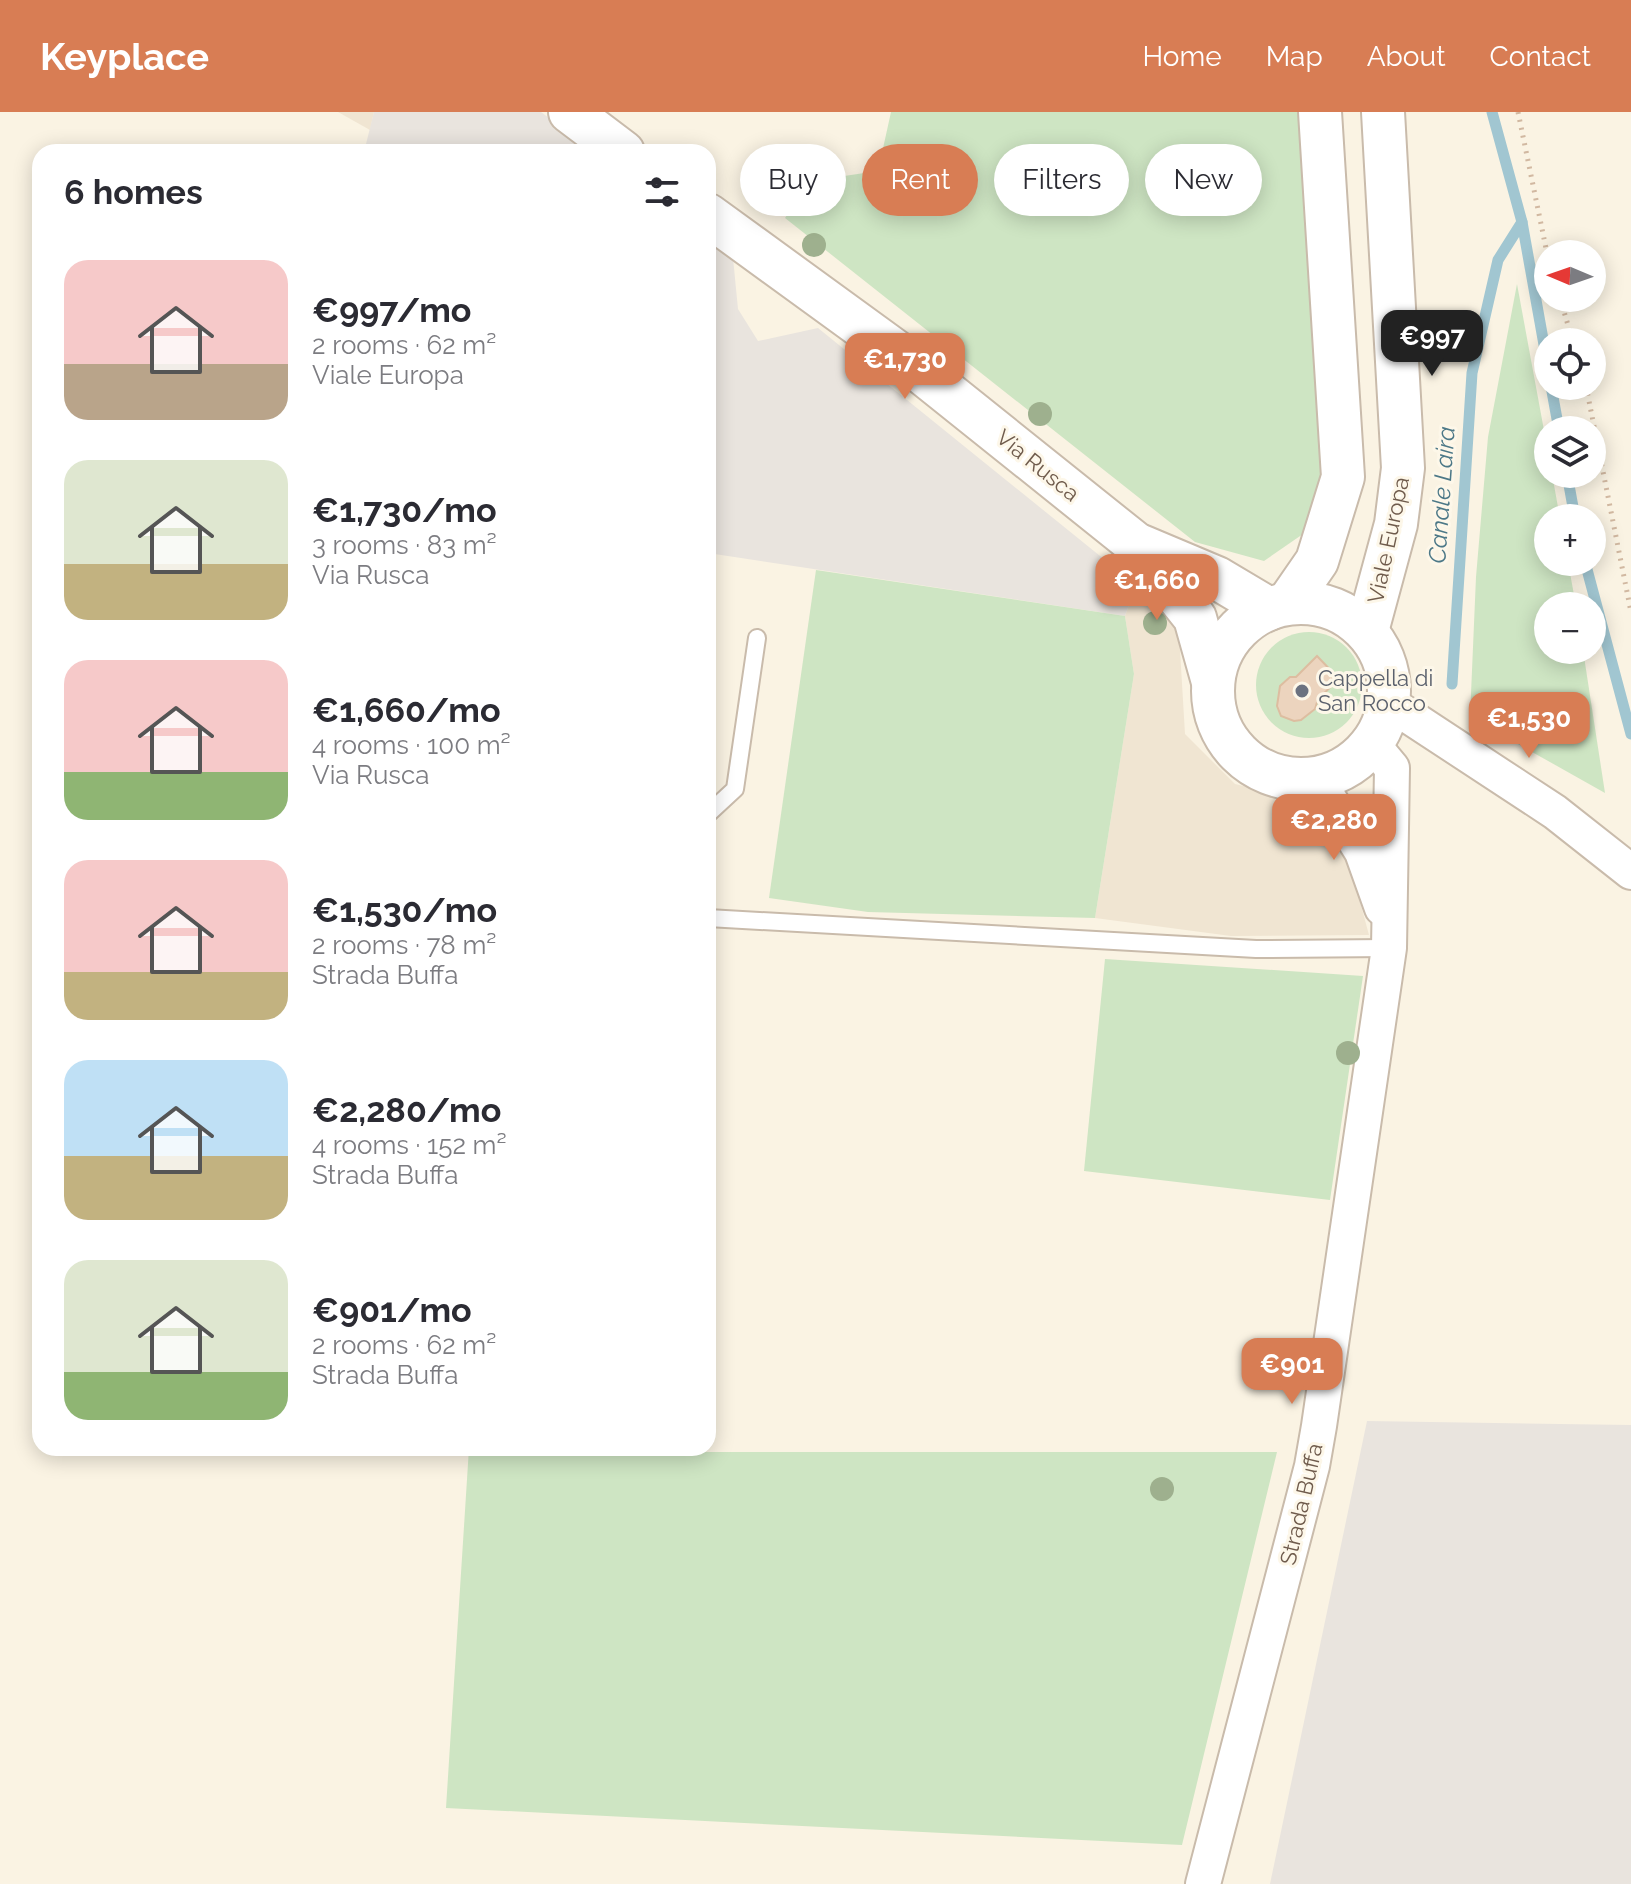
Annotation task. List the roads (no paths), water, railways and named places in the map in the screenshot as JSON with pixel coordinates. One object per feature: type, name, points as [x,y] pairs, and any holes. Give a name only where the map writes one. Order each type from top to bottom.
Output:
[{"type":"street","points":[[570,112],[612,144]]},
{"type":"street","points":[[1278,606],[1317,561],[1343,477],[1320,112]]},
{"type":"street","name":"Viale Europa","points":[[1367,631],[1396,524],[1403,468],[1383,112]]},
{"type":"street","name":"Via Rusca","points":[[716,221],[895,351],[1136,544],[1195,618],[1213,682]]},
{"type":"street","name":"Via Rusca","points":[[1136,544],[1278,606]]},
{"type":"street","points":[[1317,604],[1344,613],[1367,631],[1381,652],[1389,677],[1389,703],[1383,725],[1372,744],[1351,764],[1325,776],[1297,780],[1269,774],[1245,759],[1226,737],[1215,711],[1213,682],[1219,659],[1231,638],[1248,620],[1278,606],[1317,604]]},
{"type":"street","points":[[1389,703],[1555,812],[1631,872]]},
{"type":"street","name":"Strada Buffa","points":[[1203,1884],[1312,1466],[1389,937],[1392,768],[1372,744]]},
{"type":"street","name":"Strada Buffa","points":[[1297,780],[1328,797],[1362,852],[1389,937]]},
{"type":"lane","points":[[716,807],[735,789],[757,638]]},
{"type":"lane","points":[[716,918],[1256,949],[1389,937]]},
{"type":"waterway","points":[[1492,112],[1522,222],[1541,328]]},
{"type":"waterway","name":"Canale Laira","points":[[1452,684],[1472,373],[1498,260],[1522,222]]},
{"type":"waterway","points":[[1554,400],[1556,416]]},
{"type":"waterway","points":[[1570,488],[1572,504]]},
{"type":"waterway","points":[[1589,576],[1631,734]]},
{"type":"place","name":"Cappella di San Rocco","points":[[1302,691]]}]
